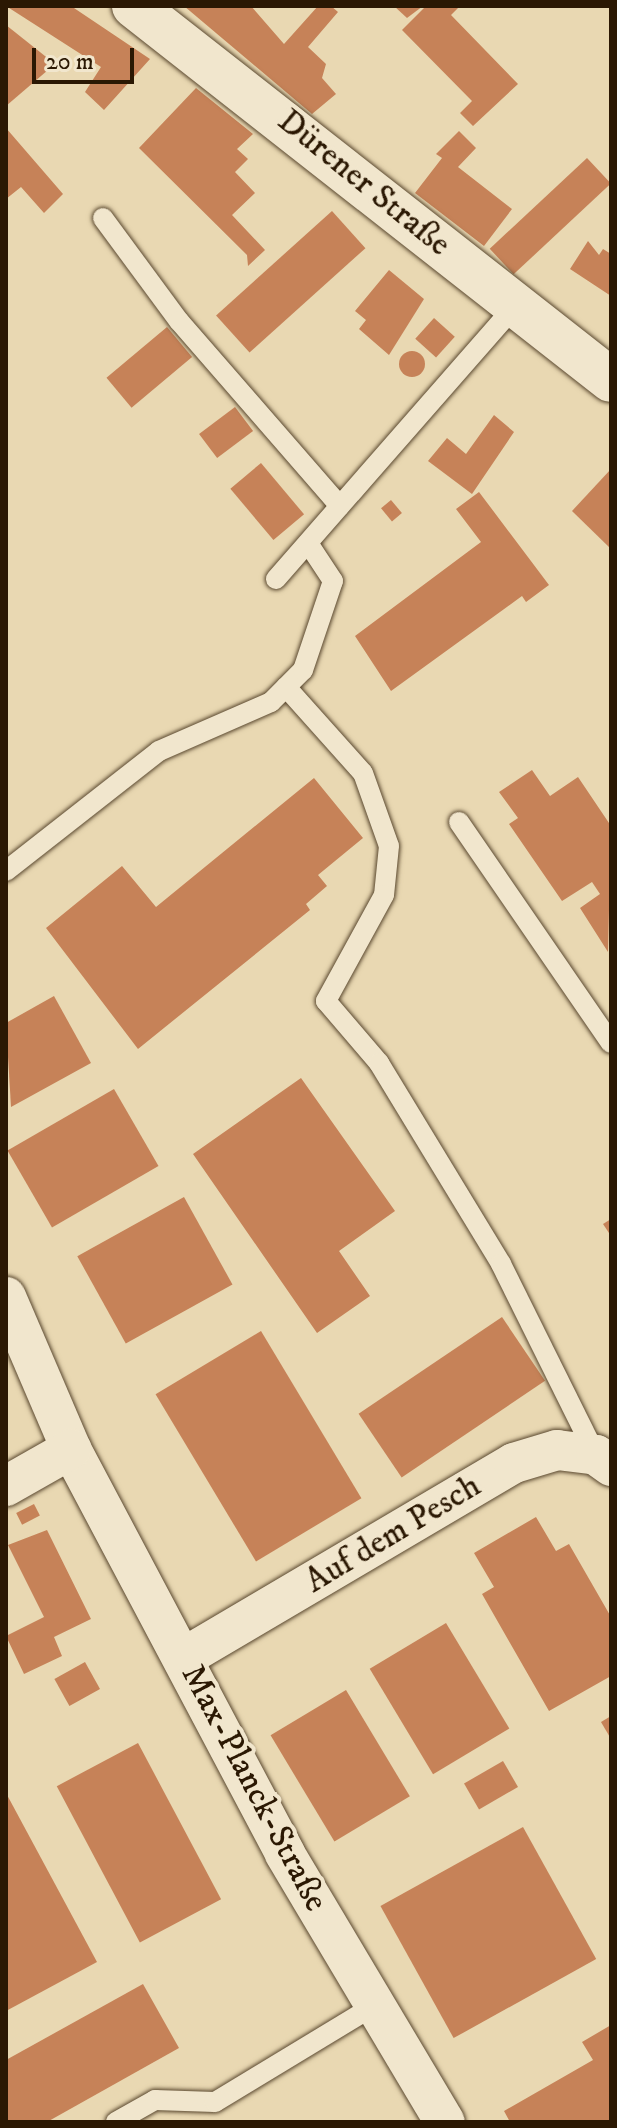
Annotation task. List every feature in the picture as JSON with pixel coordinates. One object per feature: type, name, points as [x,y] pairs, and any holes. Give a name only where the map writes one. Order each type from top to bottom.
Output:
[{"type":"street","name":"Dürener Straße","points":[[134,6],[611,380]]},
{"type":"street","name":"Max-Planck-Straße","points":[[6,1297],[71,1449],[285,1854],[445,2122]]},
{"type":"street","points":[[6,1486],[71,1449]]},
{"type":"street","name":"Auf dem Pesch","points":[[183,1658],[514,1463],[557,1450],[603,1460]]},
{"type":"lane","points":[[103,218],[179,321],[340,506]]},
{"type":"lane","points":[[276,579],[516,305]]},
{"type":"lane","points":[[6,871],[159,751],[271,702],[303,670],[333,581],[308,543]]},
{"type":"lane","points":[[286,687],[363,773],[389,846],[384,895],[326,1001],[379,1063],[501,1264],[603,1460]]},
{"type":"lane","points":[[459,822],[611,1043]]},
{"type":"lane","points":[[116,2122],[155,2100],[215,2102],[375,2005]]},
{"type":"building","points":[[6,6],[71,6],[150,59],[104,110],[85,92],[101,67]]},
{"type":"building","points":[[184,6],[251,6],[284,44],[318,6],[331,6],[338,12],[308,47],[326,64],[322,78],[336,94],[312,114]]},
{"type":"building","points":[[394,6],[423,6],[407,18]]},
{"type":"building","points":[[426,6],[460,6],[451,15],[518,84],[473,126],[460,113],[472,101],[402,30]]},
{"type":"building","points":[[6,25],[55,64],[6,106]]},
{"type":"building","points":[[196,88],[253,134],[237,149],[248,159],[235,172],[255,193],[232,215],[265,250],[248,266],[247,255],[139,148]]},
{"type":"building","points":[[6,128],[63,194],[44,213],[21,187],[6,199]]},
{"type":"building","points":[[459,131],[476,148],[458,167],[512,209],[484,246],[415,193],[442,158],[436,154]]},
{"type":"building","points":[[587,158],[611,184],[514,274],[490,249]]},
{"type":"building","points":[[332,211],[365,248],[250,353],[216,315]]},
{"type":"building","points":[[588,241],[599,255],[603,249],[611,254],[611,296],[570,269]]},
{"type":"building","points":[[389,270],[424,299],[389,355],[359,329],[366,320],[355,311]]},
{"type":"building","points":[[434,318],[455,337],[436,358],[415,339]]},
{"type":"building","points":[[167,327],[192,357],[132,408],[106,378]]},
{"type":"building","points":[[412,351],[421,355],[425,364],[421,373],[412,377],[403,373],[399,364],[403,355]]},
{"type":"building","points":[[235,407],[253,431],[217,458],[199,434]]},
{"type":"building","points":[[494,415],[514,432],[472,494],[428,461],[447,438],[466,454]]},
{"type":"building","points":[[261,463],[304,514],[273,540],[230,489]]},
{"type":"building","points":[[611,469],[611,549],[572,511]]},
{"type":"building","points":[[479,492],[549,585],[526,602],[522,596],[391,691],[355,636],[481,542],[456,509]]},
{"type":"building","points":[[391,500],[402,513],[392,521],[381,508]]},
{"type":"building","points":[[532,770],[550,796],[578,777],[611,826],[608,952],[580,908],[600,894],[592,882],[562,901],[509,824],[518,818],[499,792]]},
{"type":"building","points":[[314,778],[363,838],[318,875],[327,886],[306,904],[310,910],[138,1049],[46,928],[122,866],[156,907]]},
{"type":"building","points":[[54,996],[91,1063],[11,1107],[6,1023]]},
{"type":"building","points":[[301,1078],[395,1211],[339,1251],[370,1296],[317,1333],[193,1154]]},
{"type":"building","points":[[114,1089],[158,1166],[52,1228],[7,1150]]},
{"type":"building","points":[[184,1197],[232,1284],[126,1344],[77,1256]]},
{"type":"building","points":[[611,1219],[611,1236],[603,1224]]},
{"type":"building","points":[[502,1317],[545,1381],[402,1478],[359,1414]]},
{"type":"building","points":[[261,1331],[361,1498],[256,1561],[156,1394]]},
{"type":"building","points":[[34,1504],[40,1516],[22,1525],[16,1513]]},
{"type":"building","points":[[536,1517],[556,1551],[569,1544],[611,1617],[611,1676],[549,1711],[482,1594],[494,1587],[474,1553]]},
{"type":"building","points":[[47,1530],[91,1619],[54,1637],[62,1656],[24,1674],[6,1636],[44,1617],[8,1545]]},
{"type":"building","points":[[446,1623],[509,1728],[433,1774],[370,1669]]},
{"type":"building","points":[[85,1662],[100,1689],[69,1706],[54,1679]]},
{"type":"building","points":[[346,1690],[410,1796],[334,1842],[271,1735]]},
{"type":"building","points":[[611,1716],[611,1739],[601,1722]]},
{"type":"building","points":[[138,1743],[221,1899],[140,1942],[57,1786]]},
{"type":"building","points":[[503,1761],[518,1787],[479,1809],[464,1784]]},
{"type":"building","points":[[6,1793],[97,1962],[6,2011]]},
{"type":"building","points":[[523,1827],[596,1959],[454,2038],[380,1906]]},
{"type":"building","points":[[143,1984],[179,2048],[47,2122],[6,2122],[6,2060]]},
{"type":"building","points":[[611,2025],[611,2122],[510,2122],[504,2111],[593,2060],[582,2042]]}]
